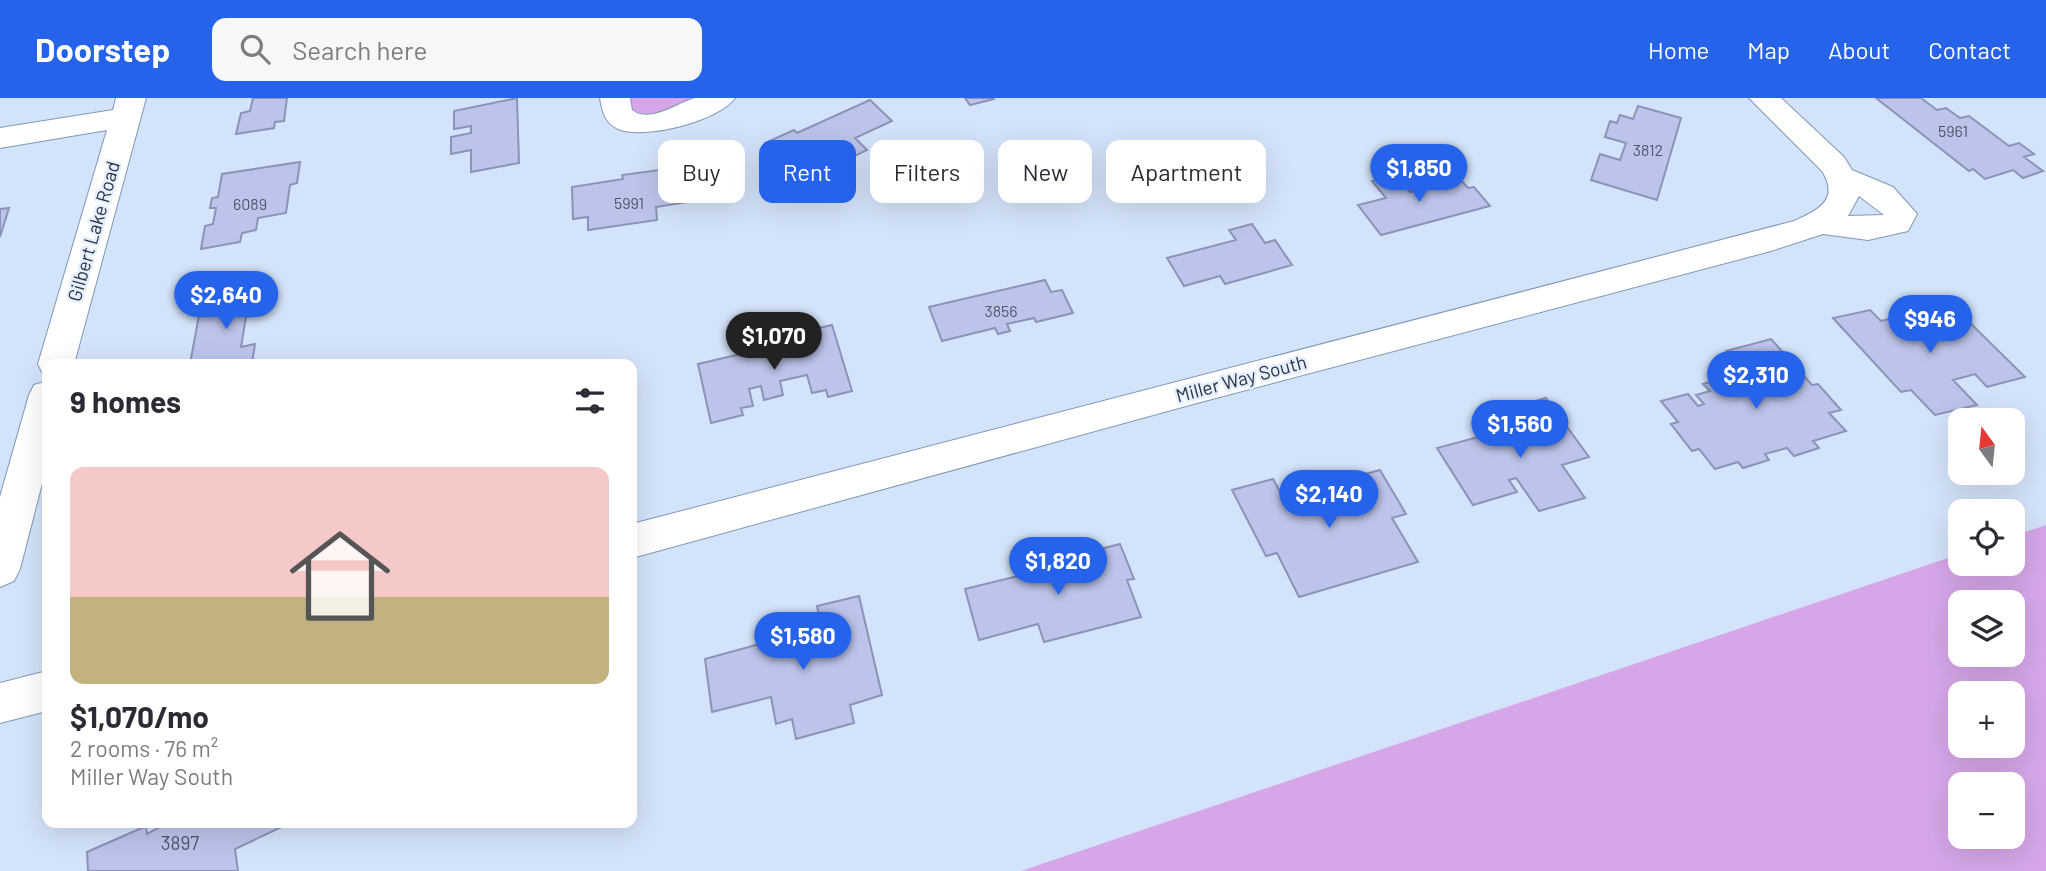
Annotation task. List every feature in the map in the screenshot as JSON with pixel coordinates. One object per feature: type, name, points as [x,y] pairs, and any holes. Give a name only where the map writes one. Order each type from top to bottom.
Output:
[{"type":"street","points":[[615,98],[616,111],[623,118],[652,124],[682,116],[720,98]]},
{"type":"street","name":"Miller Way South","points":[[637,540],[1185,392],[1744,246],[1835,200],[1833,164],[1764,98]]},
{"type":"street","points":[[0,138],[128,107]]},
{"type":"street","name":"Gilbert Lake Road","points":[[57,359],[128,107]]},
{"type":"street","points":[[0,569],[42,414]]},
{"type":"street","points":[[0,703],[42,692]]},
{"type":"shaded area","points":[[626,98],[707,98],[674,110],[650,114],[639,113],[631,108]]},
{"type":"shaded area","points":[[2046,525],[2046,871],[1021,871],[1948,558],[1948,576],[2025,576],[2025,532]]},
{"type":"building","points":[[253,98],[287,98],[284,121],[275,122],[274,128],[236,134],[241,113],[250,111]]},
{"type":"building","points":[[517,98],[519,163],[471,172],[471,150],[451,154],[451,137],[471,133],[471,126],[454,129],[454,111]]},
{"type":"building","points":[[965,98],[993,98],[994,99],[970,105]]},
{"type":"building","points":[[1876,98],[1921,98],[1937,110],[1946,108],[1960,118],[1969,116],[2009,146],[2019,143],[2034,154],[2024,157],[2043,171],[2023,178],[2013,170],[1985,179],[1973,169],[1969,171]]},
{"type":"building","points":[[870,100],[892,121],[855,138],[867,150],[856,155],[856,140],[772,140],[794,130],[797,133]]},
{"type":"building","points":[[1638,106],[1681,118],[1657,200],[1591,180],[1600,154],[1620,160],[1626,143],[1605,137],[1610,121],[1617,123],[1620,115],[1633,119]]},
{"type":"building","points":[[300,162],[297,183],[290,185],[286,213],[258,218],[256,230],[242,233],[240,242],[201,249],[205,226],[213,224],[216,208],[210,208],[212,198],[218,197],[222,174]]},
{"type":"building","points":[[658,170],[658,203],[681,203],[656,207],[657,220],[588,230],[588,217],[573,219],[572,187],[623,179],[622,175]]},
{"type":"building","points":[[1396,175],[1410,192],[1459,178],[1468,188],[1474,187],[1490,206],[1381,235],[1358,205],[1386,198],[1372,181]]},
{"type":"building","points":[[9,208],[0,237],[0,209]]},
{"type":"building","points":[[1252,224],[1265,243],[1275,240],[1292,265],[1225,284],[1220,276],[1184,286],[1167,258],[1236,240],[1229,230]]},
{"type":"building","points":[[1045,280],[1051,292],[1062,290],[1073,313],[1036,322],[1034,318],[1007,324],[1010,331],[998,334],[995,328],[942,341],[929,307]]},
{"type":"building","points":[[268,292],[265,314],[246,317],[241,347],[255,344],[253,359],[191,359],[201,304]]},
{"type":"building","points":[[1870,310],[1881,321],[1930,310],[1937,316],[1958,311],[2025,377],[1987,387],[1975,374],[1953,380],[1977,405],[1948,408],[1948,412],[1935,415],[1911,390],[1901,392],[1833,318]]},
{"type":"building","points":[[832,325],[852,391],[828,397],[826,390],[812,393],[807,375],[780,381],[783,395],[764,400],[761,386],[749,389],[753,406],[741,408],[743,415],[711,423],[698,364],[745,353],[743,347],[765,342],[766,348],[795,341],[793,334]]},
{"type":"building","points":[[1771,339],[1812,385],[1818,384],[1841,410],[1829,413],[1846,431],[1813,441],[1819,448],[1794,456],[1787,448],[1765,454],[1769,460],[1743,468],[1738,462],[1715,469],[1699,449],[1692,451],[1671,424],[1678,422],[1661,401],[1688,394],[1698,406],[1704,404],[1696,395],[1710,391],[1703,384],[1730,376],[1744,393],[1760,389],[1726,351]]},
{"type":"building","points":[[1546,398],[1589,457],[1562,465],[1585,498],[1539,511],[1516,478],[1509,480],[1517,492],[1473,505],[1437,448],[1527,424],[1515,407]]},
{"type":"building","points":[[1380,470],[1406,514],[1392,518],[1418,562],[1299,597],[1277,553],[1266,556],[1232,490],[1273,479],[1283,497],[1310,489],[1307,484],[1325,479],[1328,484]]},
{"type":"building","points":[[1120,544],[1134,579],[1127,580],[1141,617],[1044,642],[1038,624],[979,640],[965,589],[1026,574],[1023,567],[1044,561],[1047,568],[1075,561],[1073,556]]},
{"type":"building","points":[[859,596],[882,695],[850,705],[854,723],[796,739],[792,719],[776,724],[771,697],[712,712],[705,659],[767,642],[766,633],[793,626],[794,636],[822,629],[817,606]]},
{"type":"building","points":[[141,828],[146,828],[147,834],[158,828],[279,828],[235,849],[238,871],[88,871],[87,852]]}]
